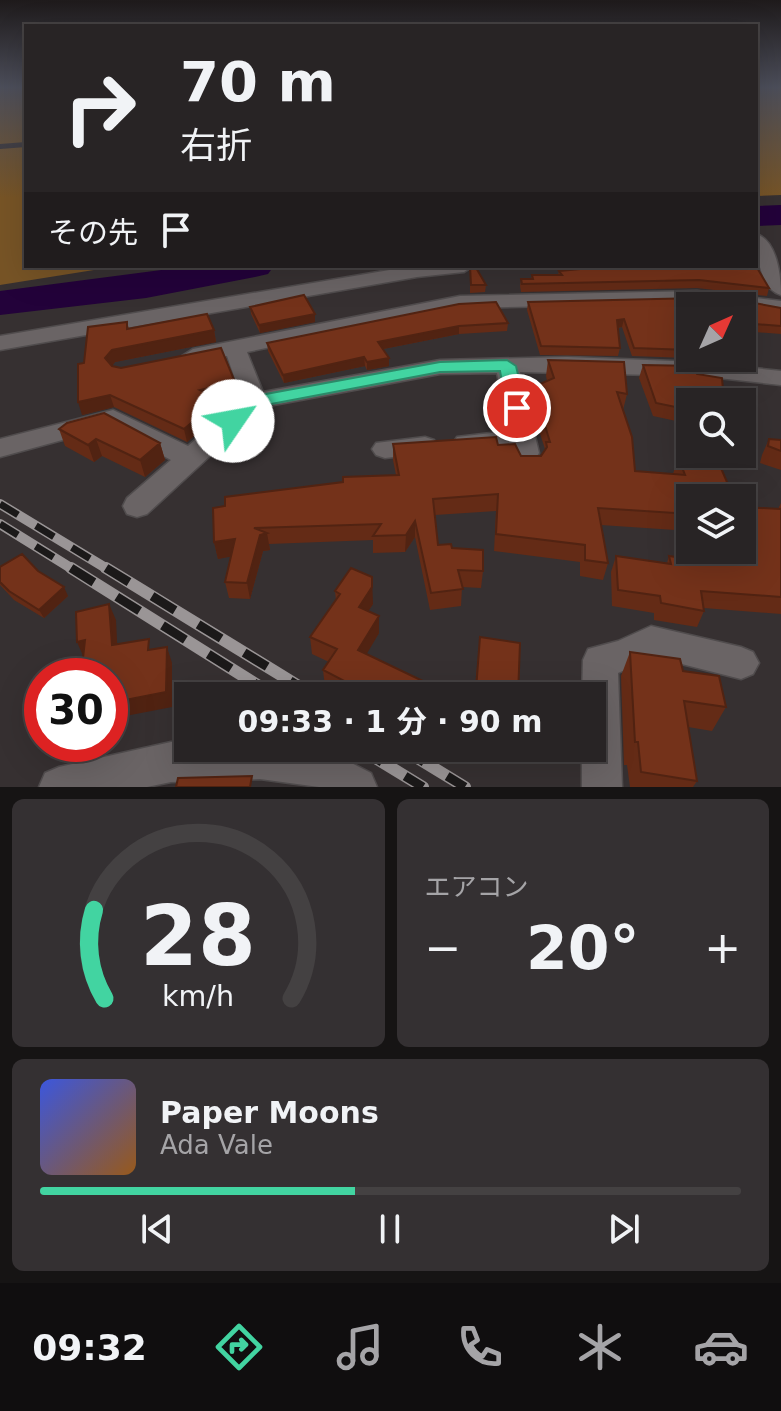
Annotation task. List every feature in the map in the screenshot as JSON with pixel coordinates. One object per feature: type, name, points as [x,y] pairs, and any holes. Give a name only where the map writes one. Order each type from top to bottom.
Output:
[{"type":"street","points":[[758,243],[781,289]]},
{"type":"street","points":[[0,343],[445,268]]},
{"type":"street","points":[[179,359],[460,302],[697,297],[781,307]]},
{"type":"street","points":[[235,348],[255,401]]},
{"type":"street","points":[[137,506],[255,401],[440,367],[567,364],[700,369],[781,378]]},
{"type":"street","points":[[385,449],[526,451],[507,366]]},
{"type":"street","points":[[0,448],[113,418],[190,459]]},
{"type":"street","points":[[602,787],[600,660],[623,656],[651,641],[741,663]]},
{"type":"street","points":[[59,787],[171,762],[260,759],[324,768],[357,787]]},
{"type":"shaded area","points":[[0,124],[24,124],[24,142],[0,144]]},
{"type":"shaded area","points":[[758,124],[781,124],[781,195],[758,196]]},
{"type":"shaded area","points":[[24,147],[24,268],[106,268],[0,285],[0,149]]},
{"type":"building","points":[[470,268],[476,268],[486,285],[471,285]]},
{"type":"building","points":[[591,268],[757,268],[769,288],[699,280],[522,284],[521,279],[533,279],[532,275],[562,275],[559,271]]},
{"type":"building","points":[[304,295],[315,314],[259,325],[250,307]]},
{"type":"building","points":[[676,299],[676,350],[634,348],[624,319],[617,320],[620,348],[541,346],[528,302]]},
{"type":"building","points":[[496,302],[508,323],[459,326],[378,342],[389,358],[367,362],[364,357],[283,375],[267,343],[459,304]]},
{"type":"building","points":[[756,303],[781,308],[781,326],[756,324]]},
{"type":"building","points":[[207,314],[214,330],[112,350],[105,358],[112,366],[121,368],[221,348],[235,382],[200,390],[220,399],[184,429],[110,395],[78,402],[78,364],[84,363],[88,327],[127,322],[127,329]]},
{"type":"building","points":[[548,360],[624,362],[627,394],[617,392],[632,437],[635,471],[685,475],[682,468],[721,468],[728,484],[676,484],[676,513],[598,508],[608,563],[585,560],[585,545],[496,534],[498,494],[433,499],[438,545],[451,544],[452,548],[483,550],[483,571],[458,570],[463,589],[431,593],[415,521],[406,535],[373,536],[381,524],[254,528],[267,533],[260,535],[247,583],[225,582],[235,539],[214,542],[213,508],[225,506],[225,497],[343,482],[343,477],[399,475],[393,444],[496,437],[498,445],[515,444],[521,456],[541,456],[547,447],[546,442],[550,442],[533,387],[554,378]]},
{"type":"building","points":[[643,365],[676,366],[676,372],[697,372],[722,378],[723,388],[676,388],[676,407],[656,403]]},
{"type":"building","points":[[104,413],[160,443],[140,460],[96,439],[88,445],[59,429],[67,423]]},
{"type":"building","points":[[769,439],[781,440],[781,451],[768,446]]},
{"type":"building","points":[[756,508],[781,509],[781,597],[701,591],[704,611],[661,603],[660,596],[618,590],[616,556],[671,564],[669,556],[676,557],[676,564],[756,564]]},
{"type":"building","points":[[22,554],[38,571],[64,587],[39,610],[0,582],[0,567]]},
{"type":"building","points":[[351,568],[372,577],[372,587],[359,607],[379,616],[358,650],[425,682],[346,682],[323,670],[337,649],[310,637],[340,594],[335,591]]},
{"type":"building","points":[[109,604],[112,645],[149,639],[148,650],[167,647],[166,692],[128,699],[128,658],[83,658],[85,640],[77,642],[76,612]]},
{"type":"building","points":[[480,637],[520,643],[519,682],[477,682]]},
{"type":"building","points":[[630,652],[680,659],[683,671],[719,676],[726,707],[684,701],[697,781],[641,772],[638,742],[635,742]]},
{"type":"building","points":[[252,776],[250,787],[176,787],[178,778]]},
{"type":"waterway","points":[[758,216],[781,215]]},
{"type":"waterway","points":[[0,303],[146,286],[244,268]]},
{"type":"railway","points":[[0,504],[109,570]]},
{"type":"railway","points":[[0,524],[74,570]]},
{"type":"railway","points":[[71,568],[253,682]]},
{"type":"railway","points":[[106,568],[292,682]]},
{"type":"railway","points":[[382,762],[423,787]]},
{"type":"railway","points":[[424,762],[465,787]]},
{"type":"route","points":[[233,421],[255,401],[440,367],[507,366],[517,408]]}]
